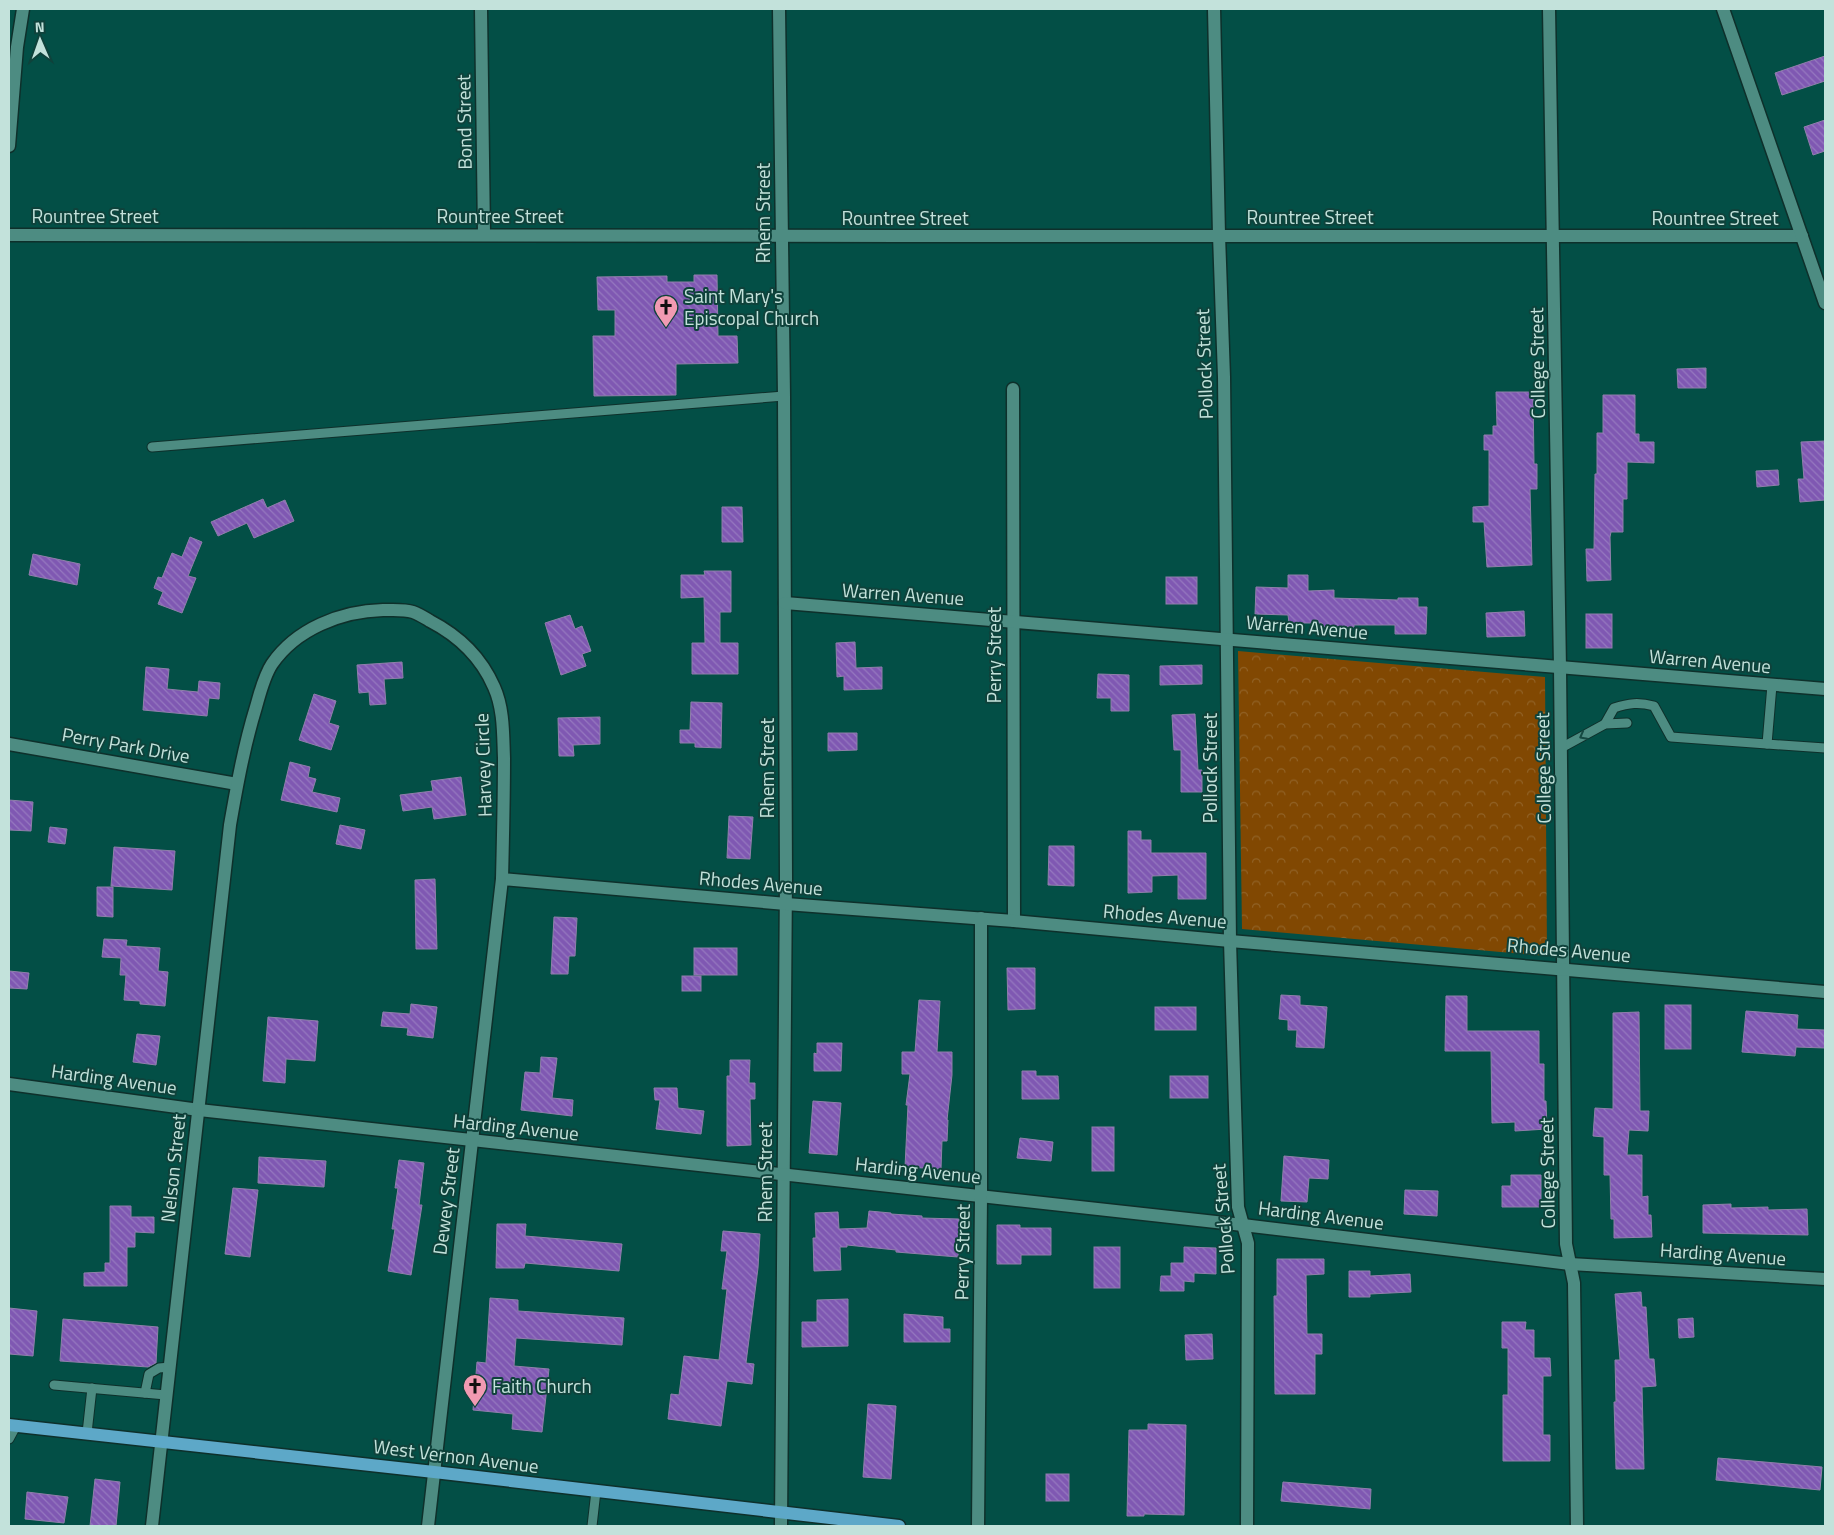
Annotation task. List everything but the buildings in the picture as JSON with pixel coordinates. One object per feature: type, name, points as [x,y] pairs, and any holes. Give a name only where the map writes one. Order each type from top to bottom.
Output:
[{"type":"main road","name":"West Vernon Avenue","points":[[12,1425],[899,1526]]},
{"type":"street","points":[[9,146],[17,47],[23,9]]},
{"type":"street","name":"Bond Street","points":[[481,9],[484,234]]},
{"type":"street","name":"Rhem Street","points":[[780,9],[786,904],[781,1526]]},
{"type":"street","name":"Pollock Street","points":[[1214,9],[1224,377],[1230,941],[1238,1207],[1248,1243],[1247,1526]]},
{"type":"street","name":"College Street","points":[[1549,9],[1560,668],[1566,1244],[1574,1283],[1577,1526]]},
{"type":"street","points":[[1723,9],[1825,303]]},
{"type":"street","name":"Rountree Street","points":[[9,235],[484,234],[782,235],[814,237],[1219,235],[1802,236]]},
{"type":"street","name":"Perry Street","points":[[1013,389],[1014,920]]},
{"type":"street","name":"Warren Avenue","points":[[785,603],[1825,689]]},
{"type":"street","name":"Harvey Circle","points":[[237,784],[260,692],[270,666],[281,652],[303,634],[332,619],[348,614],[378,610],[413,612],[440,626],[465,644],[479,659],[499,699],[503,726],[502,879]]},
{"type":"street","name":"Perry Park Drive","points":[[9,744],[237,784]]},
{"type":"street","name":"Nelson Street","points":[[152,1526],[217,933],[237,784]]},
{"type":"street","name":"Rhodes Avenue","points":[[502,879],[786,904],[1014,920],[1230,941],[1825,992]]},
{"type":"street","name":"Dewey Street","points":[[428,1526],[502,879]]},
{"type":"street","name":"Perry Street","points":[[978,1526],[981,918]]},
{"type":"street","name":"Harding Avenue","points":[[9,1084],[199,1110],[1243,1225],[1570,1264],[1825,1280]]},
{"type":"lane","points":[[152,447],[784,396]]},
{"type":"lane","points":[[1767,744],[1772,685]]},
{"type":"lane","points":[[1605,724],[1614,708],[1628,703],[1642,703],[1654,706],[1671,737],[1825,748]]},
{"type":"lane","points":[[1652,722],[1662,722]]},
{"type":"lane","points":[[1561,748],[1605,724],[1627,723]]},
{"type":"lane","points":[[146,1393],[149,1374],[159,1368],[170,1367]]},
{"type":"lane","points":[[54,1384],[166,1395]]},
{"type":"lane","points":[[87,1433],[92,1388]]},
{"type":"lane","points":[[9,1439],[12,1425]]},
{"type":"lane","points":[[592,1526],[596,1491]]},
{"type":"green space","points":[[1238,651],[1545,677],[1547,956],[1242,929]]},
{"type":"place","name":"Saint Mary's Episcopal Church","points":[[666,328]]},
{"type":"place","name":"Faith Church","points":[[475,1407]]}]
